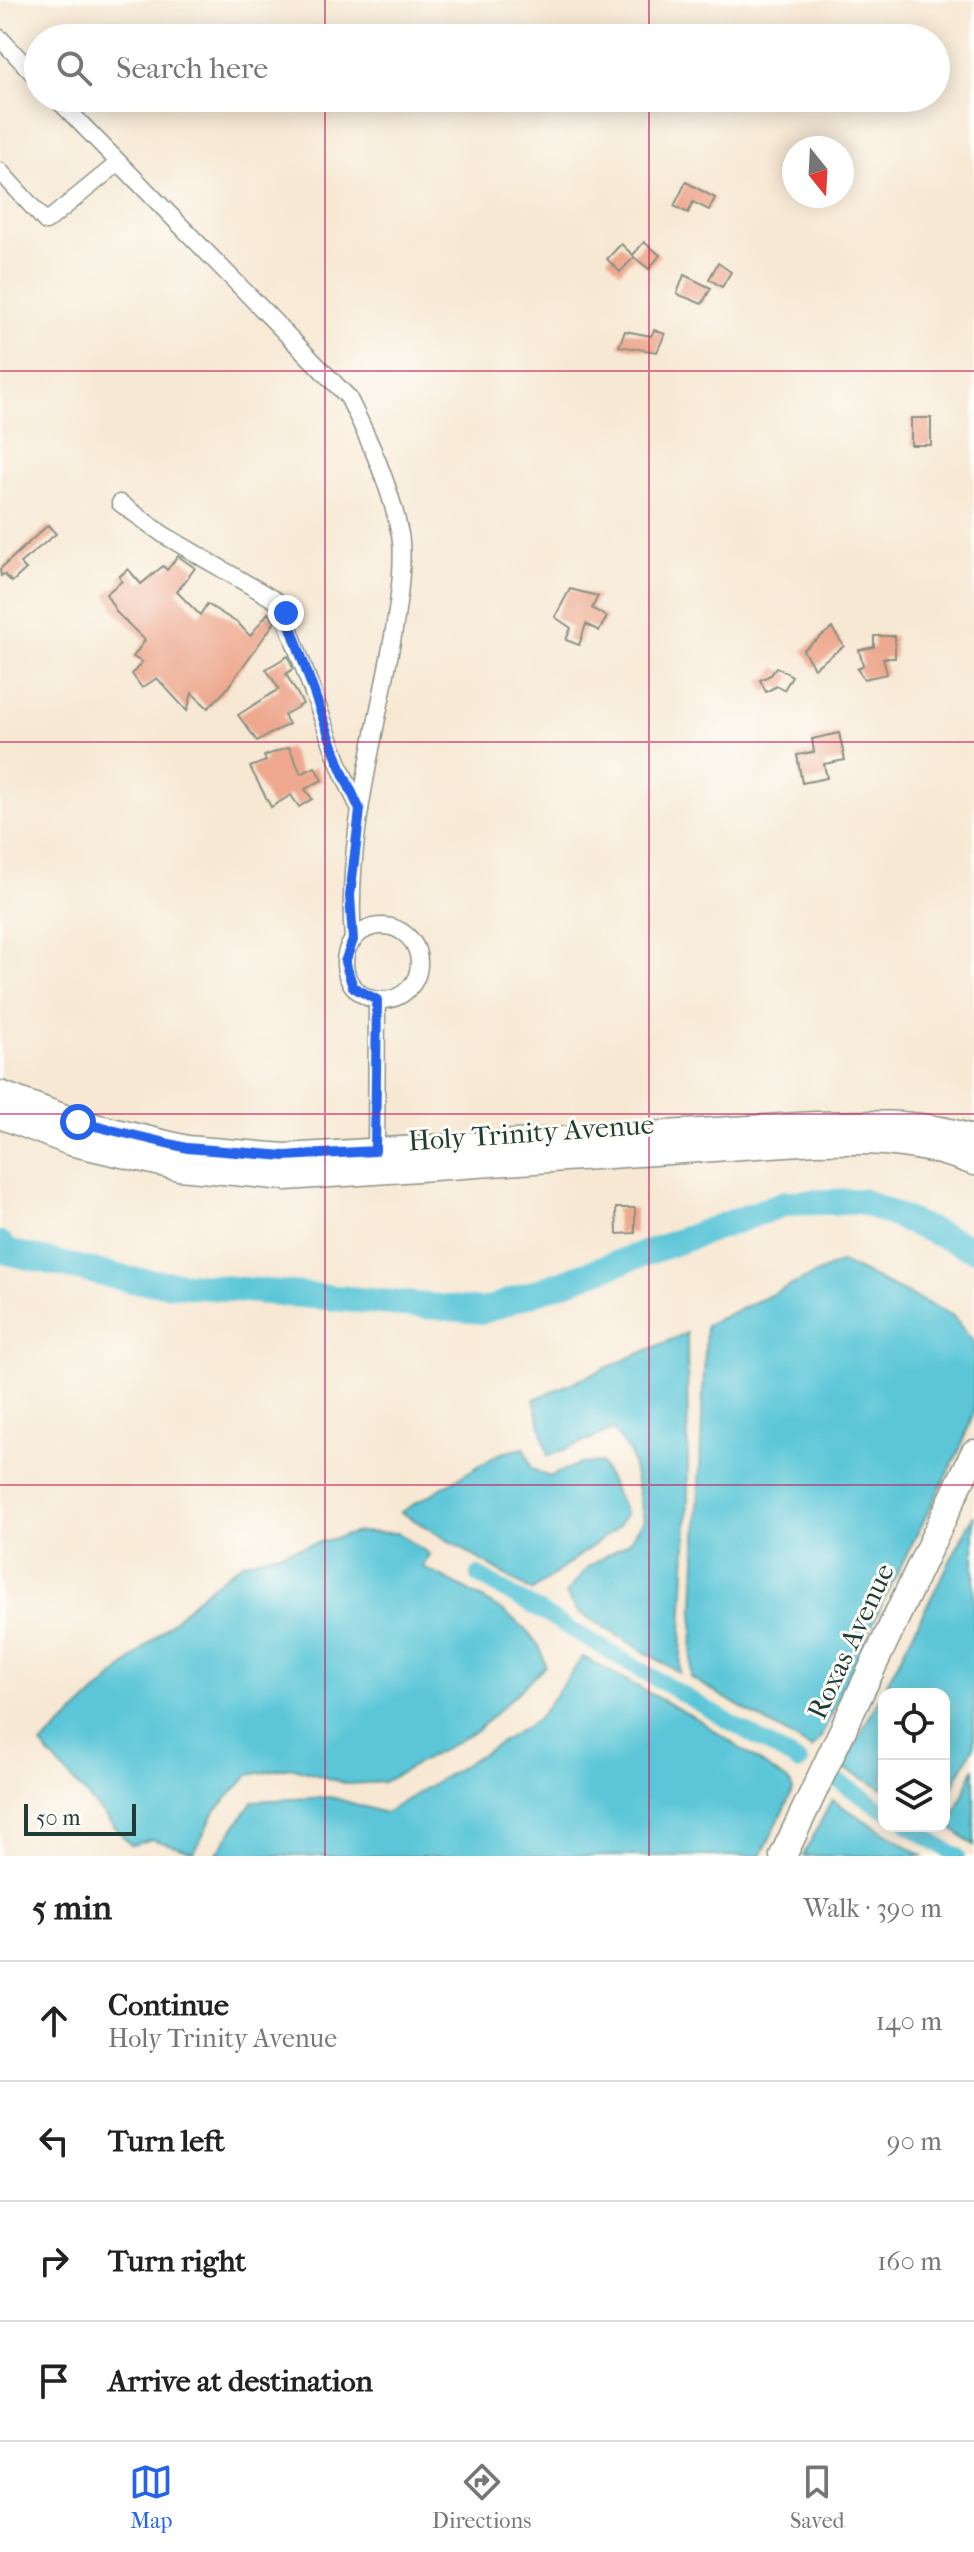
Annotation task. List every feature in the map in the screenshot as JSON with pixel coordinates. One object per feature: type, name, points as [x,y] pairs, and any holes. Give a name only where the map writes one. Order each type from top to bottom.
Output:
[{"type":"main road","name":"Holy Trinity Avenue","points":[[0,1093],[78,1122],[187,1148],[376,1162]]},
{"type":"main road","name":"Holy Trinity Avenue","points":[[0,1116],[70,1143],[179,1168],[286,1178],[376,1162],[816,1124],[886,1123],[946,1140],[974,1138]]},
{"type":"main road","name":"Holy Trinity Avenue","points":[[946,1140],[974,1163]]},
{"type":"main road","name":"Roxas Avenue","points":[[783,1856],[974,1453]]},
{"type":"street","points":[[0,38],[24,64]]},
{"type":"street","points":[[69,112],[348,397],[376,453],[400,537],[396,622],[360,810],[350,896],[353,940],[345,962],[348,980],[364,996],[377,1000],[404,993],[418,970],[418,956],[413,943],[391,928],[377,927],[353,940]]},
{"type":"street","points":[[0,171],[46,222],[117,164]]},
{"type":"street","points":[[120,503],[164,535],[280,603],[341,769],[360,810]]},
{"type":"street","points":[[376,1162],[377,1000]]},
{"type":"water","points":[[841,1262],[952,1315],[974,1343],[974,1411],[961,1447],[885,1597],[820,1739],[812,1749],[691,1678],[706,1325]]},
{"type":"water","points":[[687,1333],[688,1502],[680,1673],[577,1611],[566,1594],[588,1567],[629,1542],[644,1520],[630,1453],[613,1430],[548,1456],[534,1399]]},
{"type":"water","points":[[524,1448],[532,1469],[549,1477],[579,1464],[601,1463],[626,1514],[619,1526],[532,1591],[401,1512],[501,1453]]},
{"type":"water","points":[[974,1515],[974,1746],[950,1792],[950,1688],[884,1688]]},
{"type":"water","points":[[358,1532],[398,1533],[429,1554],[423,1567],[476,1595],[514,1620],[541,1650],[545,1666],[478,1730],[384,1782],[348,1784],[290,1767],[249,1775],[215,1811],[194,1852],[152,1839],[131,1845],[41,1745],[205,1591],[244,1562]]},
{"type":"water","points":[[583,1657],[699,1720],[790,1783],[793,1790],[761,1856],[215,1856],[253,1801],[331,1797],[385,1813],[537,1720]]},
{"type":"water","points":[[878,1700],[878,1786],[843,1768]]},
{"type":"water","points":[[974,1768],[974,1846],[950,1826]]},
{"type":"water","points":[[832,1800],[878,1828],[878,1832],[884,1832],[923,1856],[803,1856]]},
{"type":"building","points":[[686,182],[715,198],[709,210],[693,202],[688,213],[674,206]]},
{"type":"building","points":[[644,242],[660,255],[649,269],[634,257],[620,272],[607,259],[621,244],[633,255]]},
{"type":"building","points":[[718,263],[731,272],[722,287],[709,279]]},
{"type":"building","points":[[684,275],[711,288],[702,304],[677,294]]},
{"type":"building","points":[[654,330],[665,334],[657,352],[619,346],[625,331],[651,336]]},
{"type":"building","points":[[911,418],[931,418],[931,445],[911,445]]},
{"type":"building","points":[[48,525],[56,534],[20,563],[26,569],[12,582],[4,574],[1,576],[0,569]]},
{"type":"building","points":[[178,556],[195,568],[177,592],[200,615],[207,604],[239,624],[250,636],[268,613],[275,622],[225,691],[208,708],[192,693],[187,711],[157,678],[142,688],[132,674],[142,662],[133,657],[145,640],[117,613],[106,594],[122,581],[119,577],[128,569],[141,584],[163,566],[167,570]]},
{"type":"building","points":[[570,589],[598,596],[592,608],[607,617],[599,631],[586,624],[579,645],[566,640],[571,628],[555,617]]},
{"type":"building","points":[[832,628],[844,646],[814,668],[803,650]]},
{"type":"building","points":[[874,636],[895,636],[895,658],[883,658],[887,674],[864,679],[857,669],[863,665],[859,650],[874,647]]},
{"type":"building","points":[[288,656],[293,669],[286,674],[303,704],[284,715],[289,724],[257,741],[238,715],[279,689],[266,669]]},
{"type":"building","points":[[776,667],[792,676],[784,690],[777,686],[766,692],[760,680],[771,675]]},
{"type":"building","points":[[839,733],[845,760],[824,764],[827,778],[802,783],[797,755],[814,752],[812,739]]},
{"type":"building","points":[[289,747],[301,774],[315,767],[322,780],[305,789],[312,799],[299,807],[291,795],[271,807],[250,767],[266,761],[264,756]]},
{"type":"building","points":[[616,1208],[635,1208],[635,1233],[617,1234]]},
{"type":"waterway","points":[[0,1244],[8,1252],[131,1280],[483,1311],[786,1203],[861,1201],[974,1249]]},
{"type":"waterway","points":[[478,1575],[800,1763]]},
{"type":"waterway","points":[[836,1780],[878,1806]]},
{"type":"waterway","points":[[919,1832],[957,1856]]},
{"type":"route","points":[[78,1122],[187,1148],[285,1156],[375,1151],[377,1000],[364,996],[353,987],[348,980],[345,962],[346,952],[353,940],[350,896],[360,810],[341,769],[286,613]]}]
